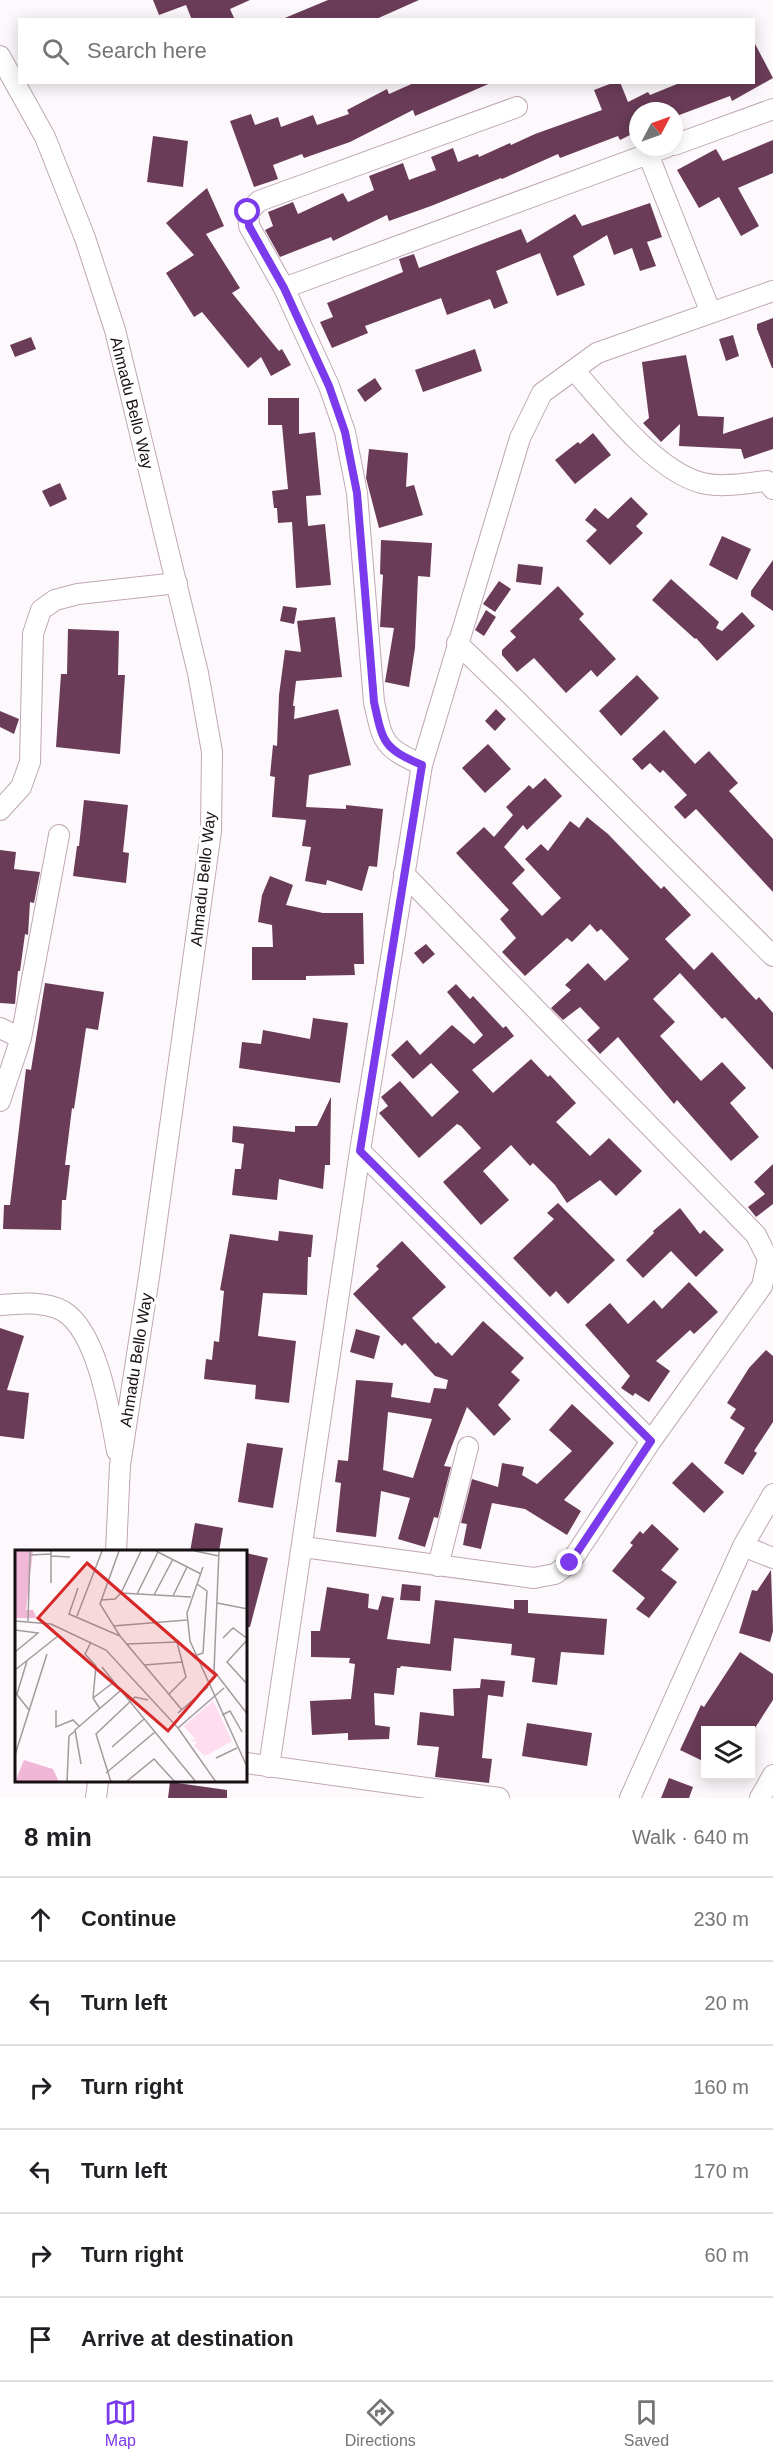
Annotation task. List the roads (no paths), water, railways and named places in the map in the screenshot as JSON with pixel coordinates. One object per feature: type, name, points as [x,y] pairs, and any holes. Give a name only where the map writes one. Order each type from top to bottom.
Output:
[{"type":"street","name":"Ahmadu Bello Way","points":[[0,56],[45,137],[85,238],[115,330],[198,673],[212,752],[211,831],[153,1253],[120,1465],[116,1550]]},
{"type":"street","points":[[422,765],[395,753],[382,735],[374,702],[357,493],[345,432],[329,386],[284,288],[249,226],[248,212],[259,201],[517,107]]},
{"type":"street","points":[[683,142],[773,109]]},
{"type":"street","points":[[284,288],[643,156]]},
{"type":"street","points":[[649,156],[711,313]]},
{"type":"street","points":[[269,1767],[360,1151],[422,765],[520,438],[543,393],[597,353],[773,291]]},
{"type":"street","points":[[574,370],[635,438],[677,472],[702,483],[771,483]]},
{"type":"street","points":[[0,810],[21,787],[30,762],[33,634],[41,610],[55,600],[78,594],[177,583]]},
{"type":"street","points":[[457,643],[773,956]]},
{"type":"street","points":[[0,1101],[21,1038],[59,835]]},
{"type":"street","points":[[303,1547],[534,1578],[555,1574],[570,1563],[651,1441],[762,1286],[768,1259],[756,1234],[404,874]]},
{"type":"street","points":[[0,1028],[21,1038]]},
{"type":"street","points":[[360,1151],[651,1441]]},
{"type":"street","points":[[0,1305],[45,1304],[65,1312],[80,1328],[103,1377],[120,1465]]},
{"type":"street","points":[[438,1566],[468,1447]]},
{"type":"street","points":[[630,1798],[744,1546],[773,1494]]},
{"type":"street","points":[[744,1546],[773,1558]]},
{"type":"street","points":[[248,1763],[499,1798]]},
{"type":"street","points":[[760,1798],[773,1774]]},
{"type":"street","points":[[96,1798],[98,1783]]}]
